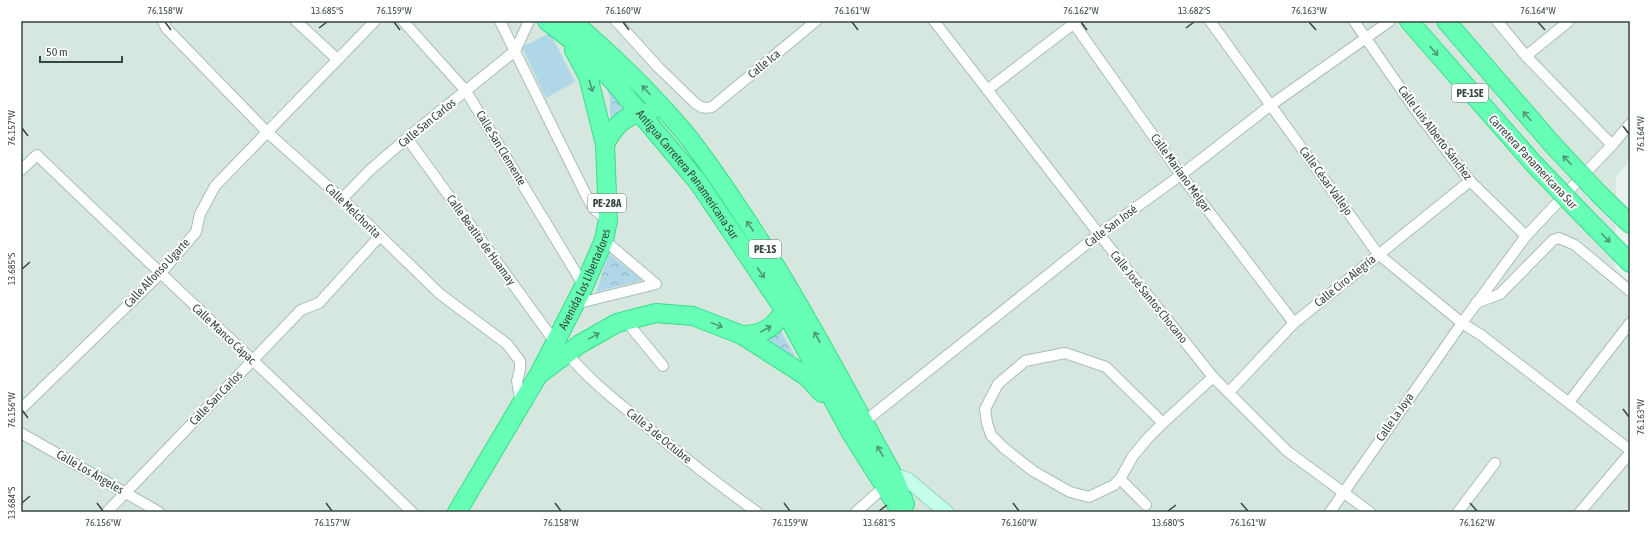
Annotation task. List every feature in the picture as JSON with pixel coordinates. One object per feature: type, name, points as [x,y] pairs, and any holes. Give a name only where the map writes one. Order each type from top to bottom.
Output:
[{"type":"highway","name":"Carretera Panamericana Sur","points":[[1409,21],[1534,164],[1630,263]]},
{"type":"highway","name":"PE-1SE","points":[[1446,21],[1553,145],[1630,224]]},
{"type":"highway","name":"Antigua Carretera Panamericana Sur","points":[[559,24],[606,49],[684,133],[713,171],[791,290],[864,422],[901,512]]},
{"type":"highway","name":"Antigua Carretera Panamericana Sur","points":[[559,24],[613,81],[698,182],[785,311],[837,408],[889,481],[908,512]]},
{"type":"highway","name":"Avenida Los Libertadores","points":[[457,512],[520,404],[561,342],[575,304],[604,240],[608,220],[605,144],[588,76],[559,24]]},
{"type":"highway","points":[[605,144],[618,124],[630,115],[664,111]]},
{"type":"highway","points":[[742,335],[752,335],[764,330],[781,317],[785,311],[791,290]]},
{"type":"highway","points":[[561,342],[656,313],[694,316],[742,335],[806,376],[837,408]]},
{"type":"street","name":"Calle Melchorita","points":[[163,21],[166,28],[267,132],[342,199],[379,237],[440,294],[507,344],[520,361],[520,370],[517,381],[520,404]]},
{"type":"street","points":[[296,21],[337,59]]},
{"type":"street","name":"Calle Alfonso Ugarte","points":[[21,409],[160,274],[196,232],[200,214],[215,186],[375,21]]},
{"type":"street","name":"Calle San Clemente","points":[[403,21],[466,91],[584,286]]},
{"type":"street","points":[[500,21],[588,199],[595,210],[608,220]]},
{"type":"street","points":[[515,51],[529,21]]},
{"type":"street","name":"Calle Ica","points":[[616,21],[659,68],[700,107],[712,107],[816,21]]},
{"type":"street","name":"Calle José Santos Chocano","points":[[934,21],[1099,234],[1213,377],[1287,451],[1370,512]]},
{"type":"street","name":"Calle César Vallejo","points":[[1210,21],[1378,254],[1462,323],[1481,335],[1569,402],[1630,452]]},
{"type":"street","name":"Calle Luis Alberto Sánchez","points":[[1354,21],[1414,108],[1470,181],[1526,236]]},
{"type":"street","name":"Calle San José","points":[[864,422],[1099,234],[1181,175],[1271,105],[1390,21]]},
{"type":"street","points":[[1497,21],[1526,56],[1612,145]]},
{"type":"street","points":[[1526,56],[1569,21]]},
{"type":"street","points":[[987,90],[1074,22]]},
{"type":"street","name":"Calle Mariano Melgar","points":[[1074,22],[1181,175],[1294,323]]},
{"type":"street","name":"Calle San Carlos","points":[[342,199],[370,170],[407,138],[515,51]]},
{"type":"street","name":"Calle La Joya","points":[[1330,512],[1462,323],[1526,236],[1630,124]]},
{"type":"street","name":"Calle Beatita de Huamay","points":[[407,138],[561,342]]},
{"type":"street","name":"Calle Manco Cápac","points":[[21,170],[37,155],[160,274],[412,512]]},
{"type":"street","name":"Calle Ciro Alegría","points":[[1228,392],[1294,323],[1470,181]]},
{"type":"street","name":"Calle San Carlos","points":[[107,512],[301,310],[318,303],[379,237]]},
{"type":"street","points":[[1476,304],[1500,294],[1553,240],[1558,238],[1575,245],[1630,291]]},
{"type":"street","points":[[575,304],[656,284],[604,240]]},
{"type":"street","points":[[626,321],[663,366]]},
{"type":"street","points":[[1569,402],[1630,324]]},
{"type":"street","name":"Calle 3 de Octubre","points":[[561,342],[582,371],[649,428],[724,488],[757,512]]},
{"type":"street","points":[[1163,423],[1106,367],[1065,353],[1025,362],[998,384],[985,409],[991,435],[1004,448],[1033,471],[1070,492],[1089,497],[1114,485],[1120,479],[1143,444],[1163,423],[1213,377]]},
{"type":"street","name":"Calle Los Ángeles","points":[[21,432],[159,512]]},
{"type":"street","points":[[1580,512],[1630,452]]},
{"type":"street","points":[[1458,512],[1495,463]]},
{"type":"street","points":[[1120,479],[1146,505]]},
{"type":"street","points":[[856,512],[889,481],[908,480],[946,512]]},
{"type":"shaded area","points":[[21,21],[1630,21],[1630,160],[1616,177],[1615,269],[1630,282],[1630,512],[21,512]]},
{"type":"green space","points":[[550,33],[575,82],[546,98],[522,47]]},
{"type":"green space","points":[[605,82],[622,92],[625,111],[612,121],[610,115],[610,98]]},
{"type":"green space","points":[[609,254],[643,280],[596,292]]},
{"type":"green space","points":[[779,328],[795,356],[758,340]]}]
